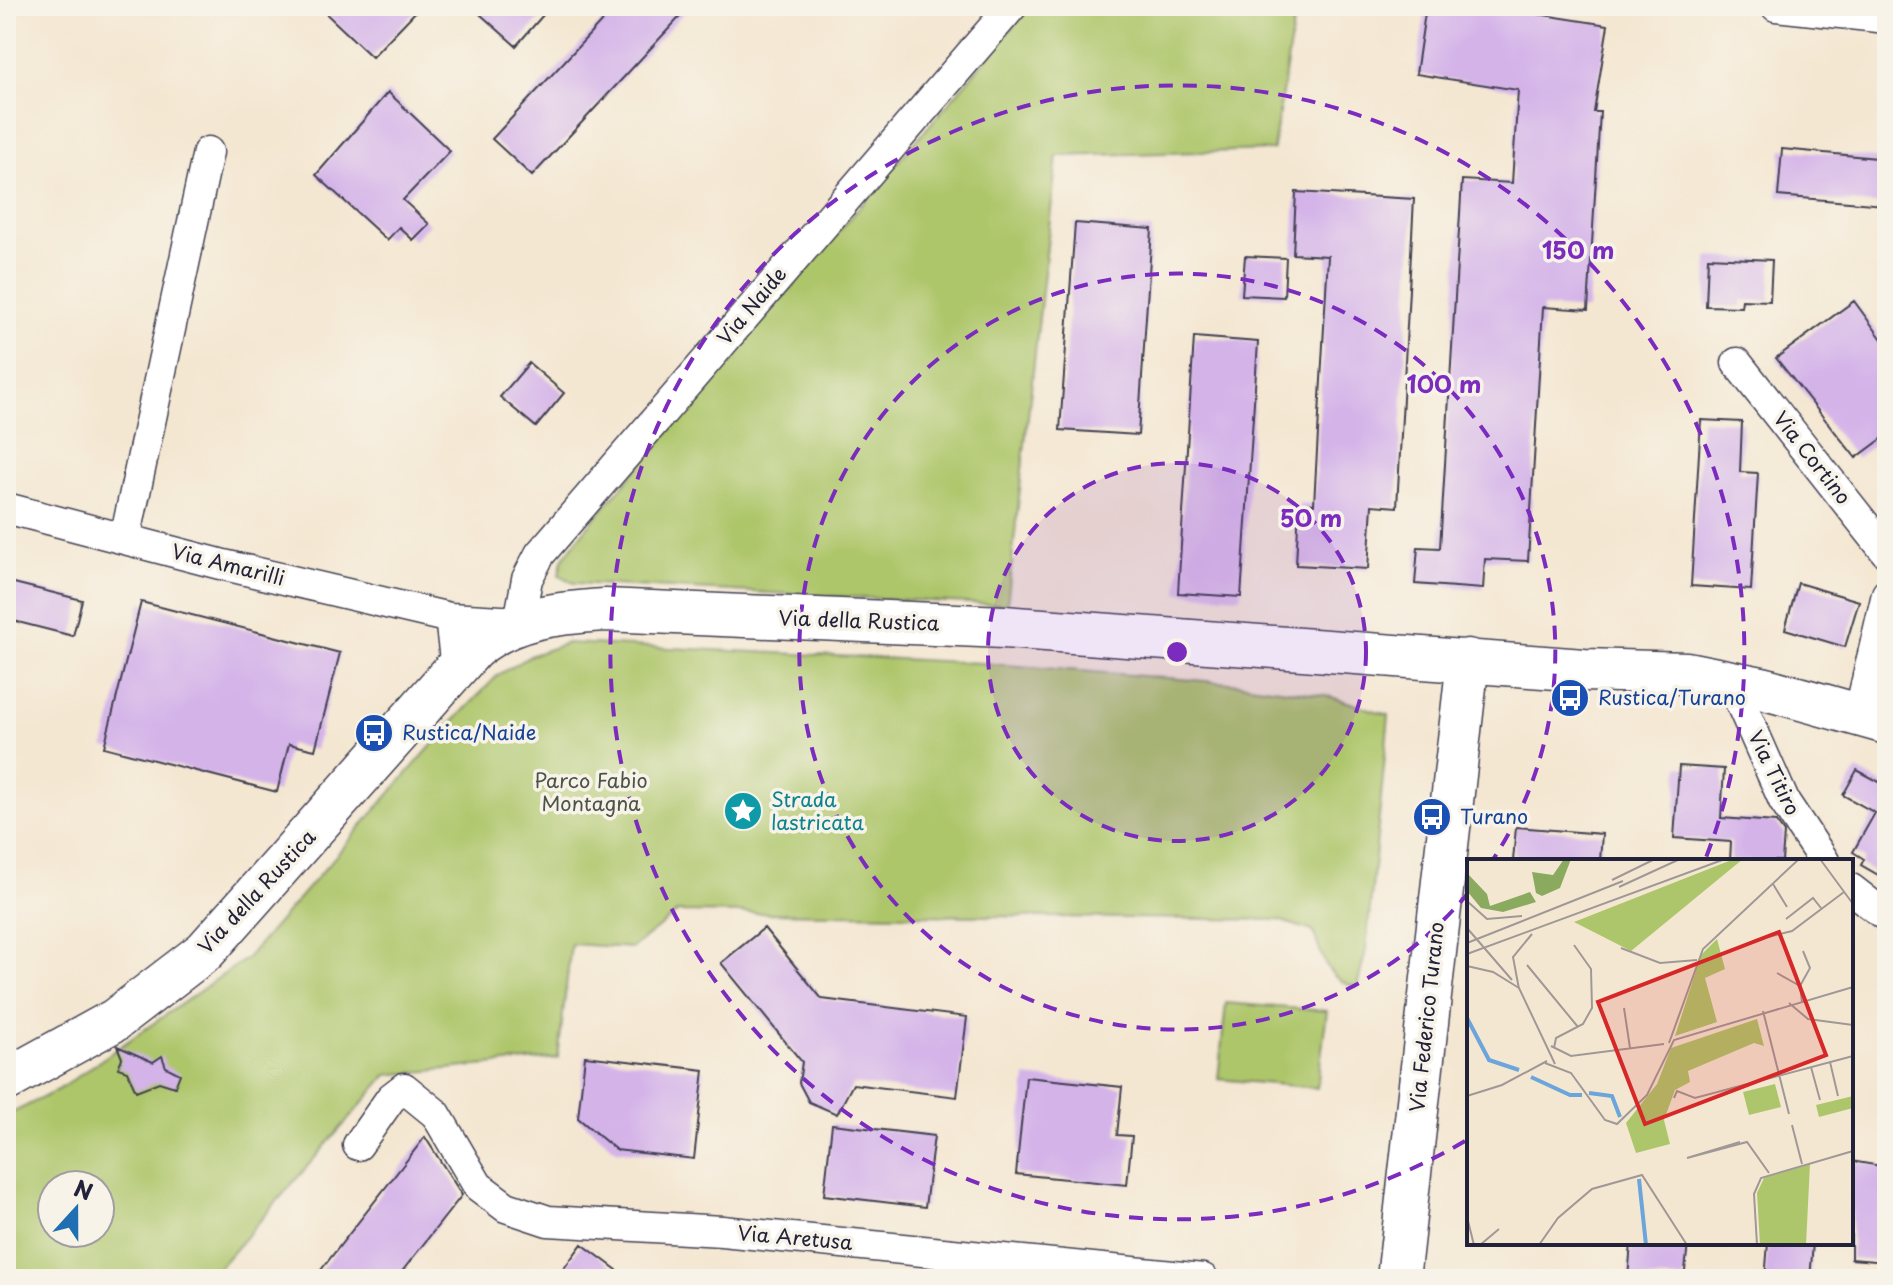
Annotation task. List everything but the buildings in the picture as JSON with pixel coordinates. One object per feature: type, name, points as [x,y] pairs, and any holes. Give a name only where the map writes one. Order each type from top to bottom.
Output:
[{"type":"street","name":"Via Naide","points":[[519,622],[527,579],[540,554],[1012,6]]},
{"type":"street","points":[[1776,6],[1887,18]]},
{"type":"street","points":[[125,539],[208,152]]},
{"type":"street","name":"Via Cortino","points":[[1737,363],[1887,553]]},
{"type":"street","name":"Via Amarilli","points":[[6,508],[450,618],[519,622]]},
{"type":"street","points":[[1873,719],[1887,594]]},
{"type":"street","name":"Via della Rustica","points":[[6,1080],[115,1020],[205,951],[485,639],[519,622],[554,613],[605,610],[1004,627],[1584,670],[1667,671],[1731,681],[1873,719]]},
{"type":"street","points":[[450,618],[456,668]]},
{"type":"street","name":"Via Federico Turano","points":[[1398,1279],[1468,660]]},
{"type":"street","name":"Via Titiro","points":[[1731,681],[1784,801],[1823,859]]},
{"type":"street","points":[[1853,891],[1887,917]]},
{"type":"street","name":"Via Aretusa","points":[[358,1145],[391,1098],[404,1088],[436,1114],[478,1186],[506,1207],[548,1221],[722,1231],[1203,1279]]},
{"type":"green space","points":[[1031,6],[1296,6],[1273,150],[1057,156],[1007,605],[574,583],[559,575],[562,560],[584,531]]},
{"type":"green space","name":"Parco Fabio Montagna","points":[[567,643],[981,663],[1242,684],[1325,695],[1389,715],[1366,950],[1357,987],[1338,980],[1332,974],[1313,931],[1278,920],[678,912],[632,948],[571,944],[558,1058],[387,1075],[209,1279],[6,1279],[6,1116],[58,1090],[247,958],[446,729],[498,675],[532,655]]},
{"type":"green space","points":[[1226,1003],[1327,1011],[1317,1088],[1218,1079]]},
{"type":"place","name":"Rustica/Turano","points":[[1570,698]]},
{"type":"place","name":"Rustica/Naide","points":[[374,733]]},
{"type":"place","name":"Strada lastricata","points":[[743,811]]},
{"type":"place","name":"Turano","points":[[1432,817]]}]
